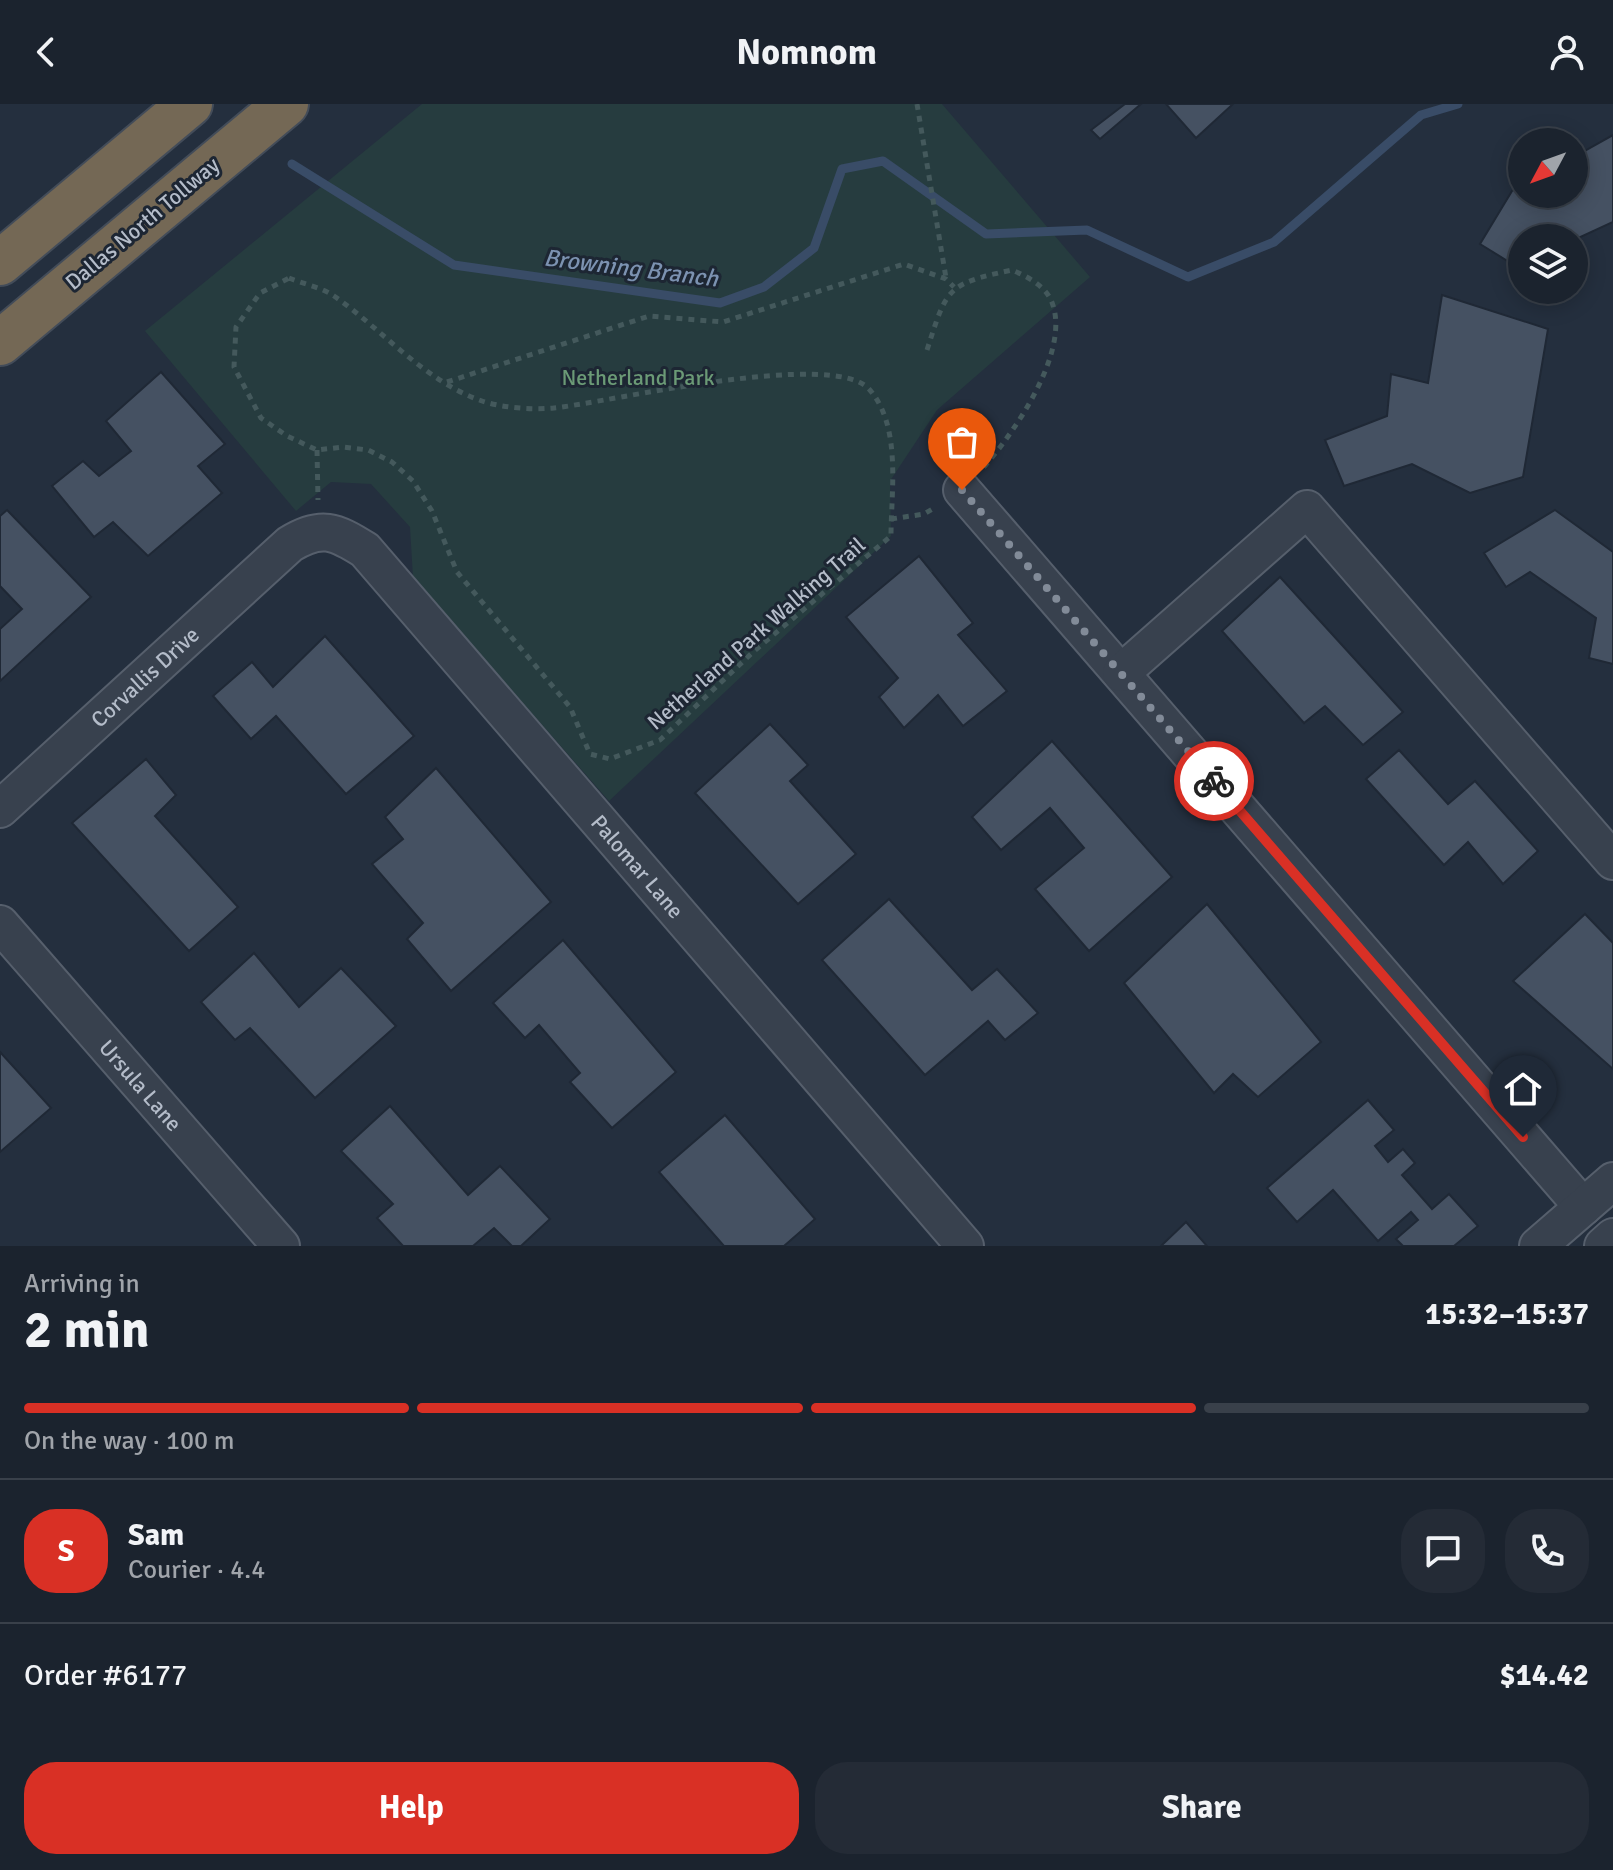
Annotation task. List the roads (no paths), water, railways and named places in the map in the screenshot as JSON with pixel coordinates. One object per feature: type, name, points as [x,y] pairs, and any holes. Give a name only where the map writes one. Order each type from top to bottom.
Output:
[{"type":"highway","points":[[0,263],[190,104]]},
{"type":"highway","name":"Dallas North Tollway","points":[[0,343],[286,104]]},
{"type":"street","points":[[962,490],[1583,1207]]},
{"type":"street","points":[[1121,673],[1307,509],[1613,861]]},
{"type":"street","name":"Palomar Lane","points":[[290,544],[312,531],[342,535],[365,550],[965,1246]]},
{"type":"street","name":"Corvallis Drive","points":[[0,809],[290,544]]},
{"type":"street","name":"Ursula Lane","points":[[0,924],[281,1246]]},
{"type":"street","points":[[1538,1246],[1613,1181]]},
{"type":"street","points":[[1603,1246],[1613,1237]]},
{"type":"waterway","name":"Browning Branch","points":[[292,164],[454,265],[720,303],[764,287],[814,248],[842,169],[883,161],[986,234],[1087,230],[1188,277],[1274,242],[1421,115],[1458,104]]},
{"type":"park label","name":"Netherland Park","points":[[638,377]]}]
